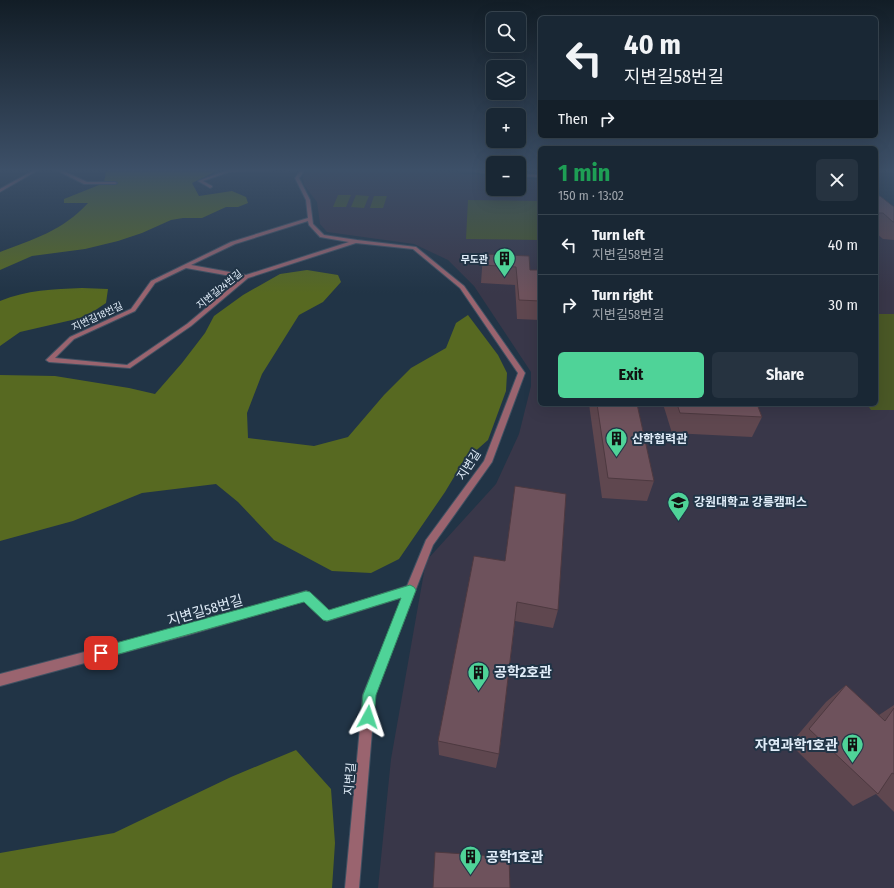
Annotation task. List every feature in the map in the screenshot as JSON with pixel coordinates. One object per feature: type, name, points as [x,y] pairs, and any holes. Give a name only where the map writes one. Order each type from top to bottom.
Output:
[{"type":"street","name":"지변길","points":[[309,210],[311,224],[322,236],[357,242],[414,248],[462,287],[522,373],[488,462],[428,543],[370,695],[352,888]]},
{"type":"street","name":"지변길18번길","points":[[128,367],[49,360],[72,338],[133,310],[153,282],[233,243],[310,219]]},
{"type":"street","name":"지변길24번길","points":[[128,367],[189,325],[246,277],[357,242]]},
{"type":"street","points":[[185,266],[246,277]]},
{"type":"street","name":"지변길58번길","points":[[0,680],[188,630],[306,596],[327,616],[410,590]]},
{"type":"shaded area","name":"강원대학교 강릉캠퍼스","points":[[318,210],[538,210],[538,406],[878,406],[878,210],[894,210],[894,888],[378,888],[391,759],[426,561],[496,484],[519,434],[531,386],[531,372],[474,286],[448,260],[414,244],[327,232],[320,224]]},
{"type":"green space","points":[[81,210],[218,210],[202,218],[183,218],[171,220],[142,233],[118,241],[85,249],[32,256],[0,270],[0,252],[47,233],[69,220]]},
{"type":"green space","points":[[467,210],[538,210],[538,240],[466,239]]},
{"type":"green space","points":[[307,270],[338,275],[341,282],[323,302],[299,315],[262,374],[247,413],[248,438],[314,446],[348,437],[384,395],[411,368],[446,348],[456,323],[468,315],[498,355],[507,373],[506,391],[488,440],[463,462],[445,492],[399,559],[371,573],[332,571],[274,540],[238,502],[216,484],[142,493],[73,521],[0,541],[0,375],[55,376],[129,388],[155,394],[182,363],[205,333],[214,316],[243,295],[280,274]]},
{"type":"green space","points":[[82,288],[108,289],[106,303],[85,317],[20,332],[0,346],[0,301],[30,292]]},
{"type":"green space","points":[[878,314],[894,314],[894,410],[871,410],[868,406],[878,406]]},
{"type":"green space","points":[[296,750],[331,789],[335,843],[332,888],[0,888],[0,853],[114,833],[231,777]]},
{"type":"building","points":[[878,210],[894,210],[894,222],[893,222],[883,213],[878,213]]},
{"type":"building","points":[[483,254],[529,256],[530,270],[538,270],[538,301],[519,300],[516,267],[481,265]]},
{"type":"building","points":[[597,406],[637,406],[654,481],[608,478]]},
{"type":"building","points":[[678,406],[758,406],[762,417],[680,413]]},
{"type":"building","name":"공학2호관","points":[[515,486],[566,494],[558,610],[517,602],[499,754],[438,741],[474,556],[505,561]]},
{"type":"building","points":[[846,685],[885,721],[894,708],[894,774],[892,773],[878,794],[809,729]]},
{"type":"building","name":"공학1호관","points":[[435,852],[509,857],[510,888],[433,888]]},
{"type":"place","name":"무도관","points":[[504,278]]},
{"type":"place","name":"산학협력관","points":[[617,458]]},
{"type":"place","name":"강원대학교 강릉캠퍼스","points":[[678,522]]},
{"type":"place","name":"공학2호관","points":[[478,692]]},
{"type":"place","name":"자연과학1호관","points":[[853,764]]},
{"type":"place","name":"공학1호관","points":[[470,876]]},
{"type":"route","points":[[101,653],[306,596],[327,616],[410,590],[370,695],[368,717]]}]
